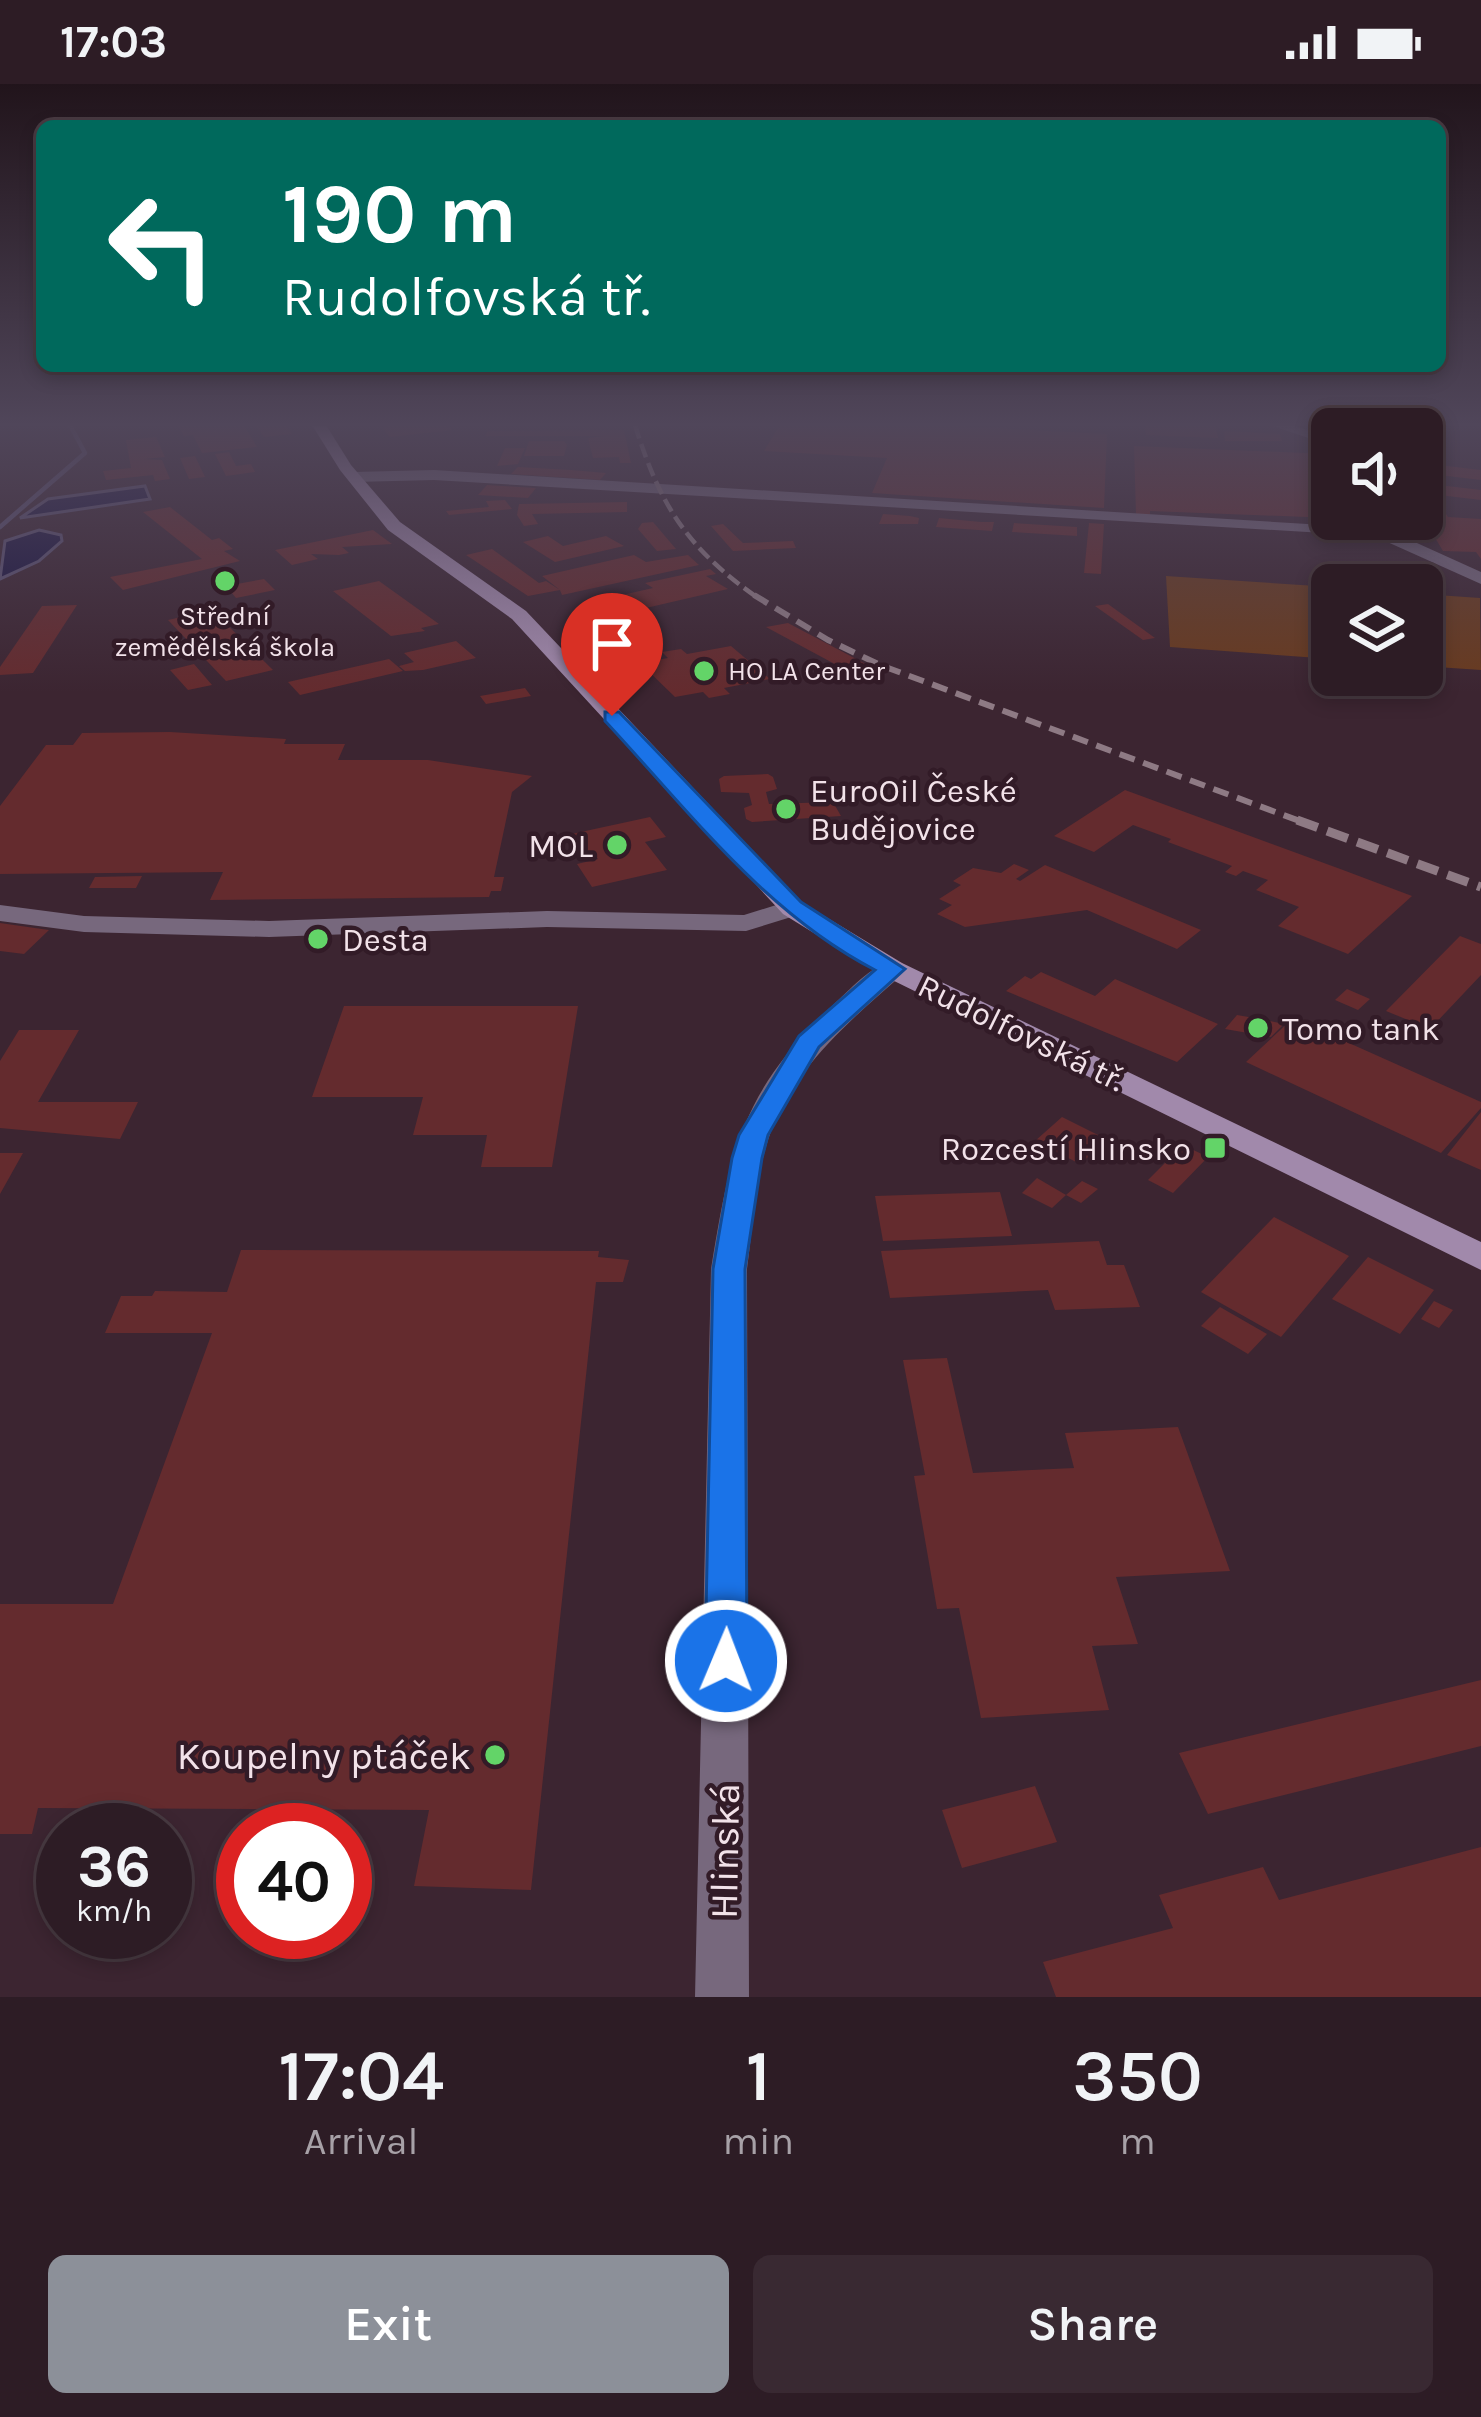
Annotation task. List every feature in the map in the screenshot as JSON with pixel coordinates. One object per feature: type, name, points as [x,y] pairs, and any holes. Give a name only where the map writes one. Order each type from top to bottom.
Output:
[{"type":"main road","name":"Rudolfovská tř.","points":[[384,514],[394,526],[519,615],[792,908],[845,944],[1481,1257]]},
{"type":"street","points":[[1175,514],[1311,522]]},
{"type":"street","points":[[1406,540],[1481,579]]},
{"type":"street","points":[[0,913],[84,924],[269,929],[547,920],[746,923],[792,908]]},
{"type":"street","name":"Hlinská","points":[[722,1997],[729,1269],[747,1158],[753,1135],[808,1042],[892,969]]},
{"type":"shaded area","points":[[39,530],[61,535],[62,541],[39,561],[0,579],[5,541]]},
{"type":"shaded area","points":[[1166,576],[1311,586],[1311,657],[1170,647]]},
{"type":"shaded area","points":[[1443,595],[1480,598],[1481,670],[1443,667]]},
{"type":"building","points":[[146,514],[179,514],[212,540],[219,538],[233,549],[224,551],[240,561],[123,590],[110,577],[202,559]]},
{"type":"building","points":[[532,514],[538,524],[524,526],[517,515]]},
{"type":"building","points":[[883,514],[919,518],[918,524],[879,524]]},
{"type":"building","points":[[1235,514],[1311,514],[1311,517]]},
{"type":"building","points":[[1443,514],[1481,519],[1481,559],[1476,552],[1443,551],[1436,540],[1443,540]]},
{"type":"building","points":[[939,518],[994,522],[992,531],[936,527]]},
{"type":"building","points":[[653,522],[676,549],[657,551],[638,529],[642,523]]},
{"type":"building","points":[[1014,523],[1077,527],[1077,536],[1012,532]]},
{"type":"building","points":[[1089,523],[1104,524],[1101,574],[1084,573]]},
{"type":"building","points":[[723,524],[743,543],[793,541],[796,548],[733,551],[711,526]]},
{"type":"building","points":[[373,530],[392,544],[342,547],[349,553],[311,554],[318,559],[292,565],[275,550]]},
{"type":"building","points":[[548,536],[563,546],[606,536],[624,546],[555,562],[523,542]]},
{"type":"building","points":[[492,549],[539,583],[546,581],[560,590],[528,596],[466,555]]},
{"type":"building","points":[[634,555],[646,562],[688,555],[699,565],[562,595],[542,576]]},
{"type":"building","points":[[710,569],[716,574],[706,576],[728,589],[620,614],[600,600],[653,588],[645,583]]},
{"type":"building","points":[[264,579],[275,590],[236,598],[226,586]]},
{"type":"building","points":[[379,581],[439,624],[391,636],[333,591]]},
{"type":"building","points":[[1108,604],[1155,638],[1143,640],[1095,606]]},
{"type":"building","points":[[77,605],[33,673],[0,675],[0,667],[42,606]]},
{"type":"building","points":[[212,610],[273,670],[226,681],[168,620]]},
{"type":"building","points":[[788,623],[879,671],[857,676],[766,627]]},
{"type":"building","points":[[646,627],[663,642],[614,651],[598,635]]},
{"type":"building","points":[[456,641],[476,658],[423,670],[405,671],[399,666],[414,662],[404,653]]},
{"type":"building","name":"HO LA Center","points":[[731,646],[770,679],[724,688],[730,694],[709,698],[703,692],[675,697],[640,663],[668,658],[662,652],[681,649],[687,654]]},
{"type":"building","points":[[389,659],[403,671],[300,695],[288,682]]},
{"type":"building","points":[[194,664],[212,685],[188,690],[170,670]]},
{"type":"building","points":[[525,688],[531,696],[486,704],[480,696]]},
{"type":"building","points":[[82,733],[286,739],[284,744],[345,744],[338,760],[428,760],[532,776],[512,792],[494,877],[504,877],[501,891],[491,891],[489,897],[210,900],[223,872],[0,874],[0,806],[46,745],[73,745]]},
{"type":"building","points":[[768,774],[777,789],[766,792],[769,804],[833,802],[841,816],[752,822],[746,819],[744,808],[752,805],[749,793],[721,792],[719,779],[724,776]]},
{"type":"building","points":[[1125,790],[1412,896],[1348,954],[1278,926],[1299,907],[1256,890],[1268,880],[1243,871],[1236,876],[1225,872],[1232,866],[1168,842],[1171,839],[1133,825],[1094,852],[1054,836]]},
{"type":"building","points":[[650,817],[666,837],[645,842],[667,870],[592,887],[577,864],[598,859],[593,853],[582,856],[567,835]]},
{"type":"building","points":[[1014,864],[1029,870],[1016,879],[1020,881],[1045,865],[1201,930],[1177,949],[1087,910],[965,927],[937,914],[952,905],[939,899],[961,885],[953,881],[973,868],[1001,873]]},
{"type":"building","points":[[142,876],[136,888],[89,888],[95,877]]},
{"type":"building","points":[[0,923],[49,930],[24,954],[0,951]]},
{"type":"building","points":[[1460,936],[1481,944],[1481,975],[1430,1029],[1386,1011]]},
{"type":"building","points":[[1041,972],[1095,996],[1115,979],[1218,1024],[1177,1062],[1006,991],[1025,976],[1031,979]]},
{"type":"building","points":[[1347,989],[1370,999],[1358,1010],[1335,1000]]},
{"type":"building","points":[[344,1006],[578,1006],[552,1167],[481,1167],[487,1135],[413,1135],[423,1097],[312,1097]]},
{"type":"building","points":[[1237,1015],[1284,1024],[1271,1037],[1225,1029]]},
{"type":"building","points":[[1293,1018],[1481,1102],[1481,1108],[1441,1153],[1246,1062]]},
{"type":"building","points":[[19,1030],[79,1030],[38,1102],[138,1102],[120,1139],[0,1128],[0,1061]]},
{"type":"building","points":[[1481,1112],[1481,1170],[1447,1155]]},
{"type":"building","points":[[1062,1117],[1108,1140],[1080,1164],[1035,1141]]},
{"type":"building","points":[[1183,1145],[1208,1157],[1173,1193],[1148,1180]]},
{"type":"building","points":[[0,1153],[23,1153],[0,1194]]},
{"type":"building","points":[[1037,1178],[1066,1195],[1052,1208],[1022,1193]]},
{"type":"building","points":[[1082,1181],[1098,1189],[1081,1203],[1066,1195]]},
{"type":"building","points":[[1000,1192],[1012,1236],[883,1241],[875,1196]]},
{"type":"building","points":[[1274,1217],[1349,1256],[1281,1337],[1201,1292]]},
{"type":"building","points":[[1099,1241],[1107,1265],[1124,1265],[1140,1307],[1055,1310],[1048,1290],[890,1298],[881,1251]]},
{"type":"building","points":[[241,1250],[599,1251],[598,1257],[629,1260],[623,1282],[596,1282],[531,1890],[414,1886],[429,1810],[372,1810],[372,1803],[216,1803],[216,1809],[192,1809],[192,1803],[36,1803],[32,1834],[0,1834],[0,1604],[113,1604],[212,1333],[105,1333],[121,1296],[152,1296],[155,1291],[227,1292]]},
{"type":"building","points":[[1368,1257],[1434,1290],[1400,1334],[1332,1299]]},
{"type":"building","points":[[1434,1301],[1453,1310],[1439,1328],[1421,1319]]},
{"type":"building","points":[[1220,1307],[1267,1334],[1248,1354],[1201,1326]]},
{"type":"building","points":[[947,1358],[973,1473],[1074,1468],[1065,1433],[1178,1427],[1230,1571],[1116,1577],[1138,1644],[1092,1646],[1109,1710],[981,1718],[959,1608],[937,1609],[914,1476],[925,1475],[903,1360]]},
{"type":"building","points":[[1481,1680],[1481,1746],[1208,1814],[1179,1753]]},
{"type":"building","points":[[1035,1786],[1057,1842],[962,1868],[942,1810]]},
{"type":"building","points":[[1481,1847],[1481,1997],[1056,1997],[1043,1962],[1173,1928],[1159,1895],[1263,1867],[1279,1900]]},
{"type":"waterway","points":[[0,527],[15,514]]},
{"type":"railway","points":[[674,514],[713,562],[754,595]]},
{"type":"railway","points":[[754,595],[880,665],[1305,823]]},
{"type":"railway","points":[[754,595],[758,598]]},
{"type":"railway","points":[[1297,820],[1481,887]]},
{"type":"place","name":"Střední zemědělská škola","points":[[225,581]]},
{"type":"place","name":"HO LA Center","points":[[704,671]]},
{"type":"place","name":"EuroOil České Budějovice","points":[[786,809]]},
{"type":"place","name":"MOL","points":[[617,845]]},
{"type":"place","name":"Desta","points":[[318,939]]},
{"type":"place","name":"Tomo tank","points":[[1258,1028]]},
{"type":"place","name":"Rozcestí Hlinsko","points":[[1215,1148]]},
{"type":"place","name":"Koupelny ptáček","points":[[495,1755]]},
{"type":"route","points":[[612,716],[792,908],[892,969],[808,1042],[753,1135],[747,1158],[729,1269],[726,1661]]}]
